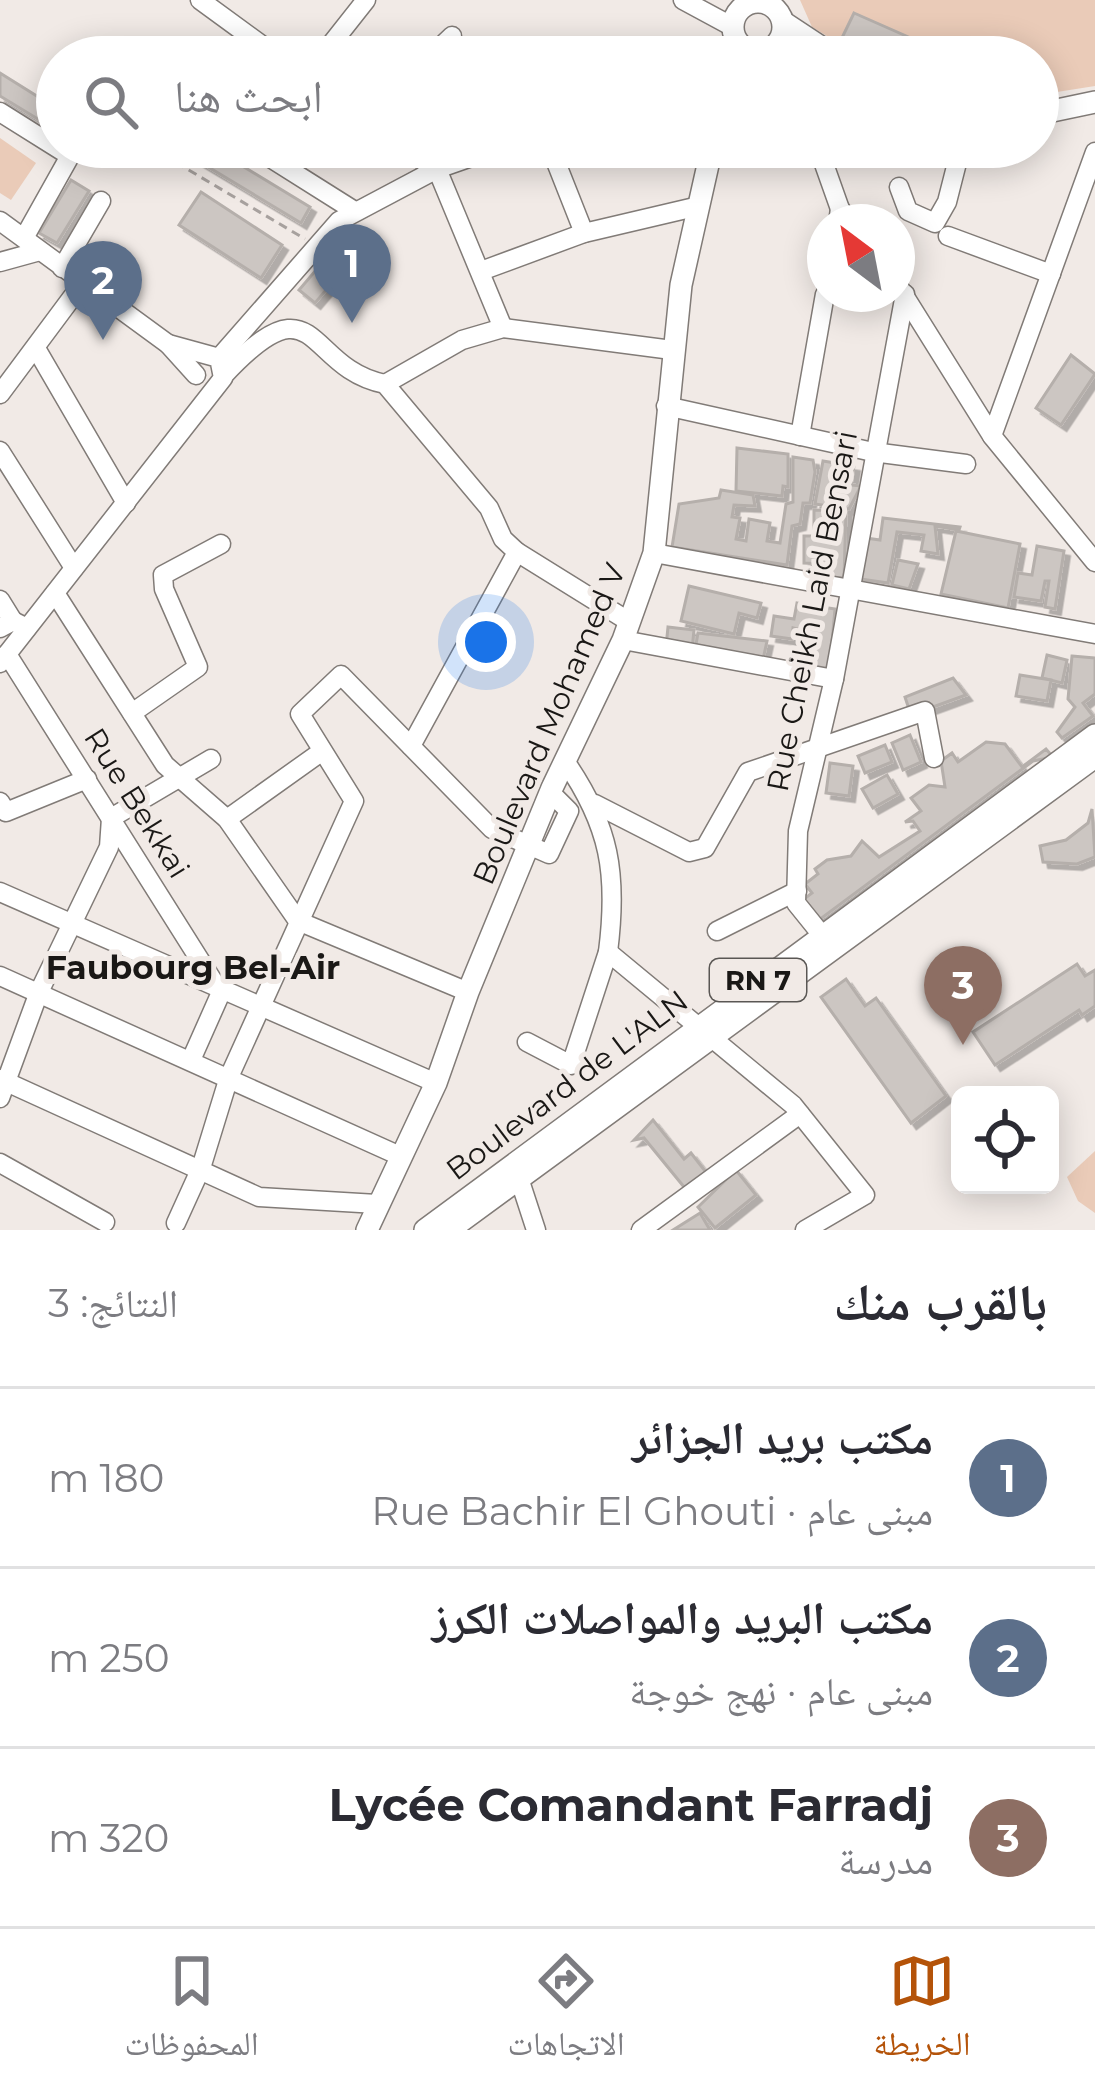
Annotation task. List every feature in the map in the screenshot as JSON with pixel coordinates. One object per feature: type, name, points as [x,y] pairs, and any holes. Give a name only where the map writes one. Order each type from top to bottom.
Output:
[{"type":"main road","points":[[744,25],[774,36]]},
{"type":"main road","points":[[1059,110],[1095,102]]},
{"type":"main road","name":"Boulevard Mohamed V","points":[[367,1230],[436,1083],[467,992],[550,793],[626,631],[653,554],[672,350],[707,168]]},
{"type":"main road","name":"Boulevard de L'ALN","points":[[449,1230],[821,934],[1095,735]]},
{"type":"main road","name":"Boulevard de L'ALN","points":[[425,1230],[1095,757]]},
{"type":"street","points":[[200,0],[249,36]]},
{"type":"street","points":[[338,36],[366,0]]},
{"type":"street","points":[[683,0],[744,25]]},
{"type":"street","points":[[0,112],[36,132]]},
{"type":"street","points":[[992,436],[1095,152]]},
{"type":"street","points":[[0,262],[32,245],[66,168]]},
{"type":"street","points":[[286,168],[353,210]]},
{"type":"street","points":[[4,658],[14,626],[55,593],[188,424],[219,367],[317,246],[353,210],[440,168]]},
{"type":"street","points":[[558,168],[584,233]]},
{"type":"street","points":[[825,168],[838,204]]},
{"type":"street","points":[[899,187],[908,211],[934,223],[947,202],[956,168]]},
{"type":"street","points":[[437,169],[503,328]]},
{"type":"street","points":[[62,268],[101,201]]},
{"type":"street","points":[[481,272],[584,233],[698,206]]},
{"type":"street","points":[[0,221],[168,344],[219,367]]},
{"type":"street","points":[[948,236],[1051,274]]},
{"type":"street","points":[[0,394],[82,284]]},
{"type":"street","points":[[800,436],[822,312]]},
{"type":"street","name":"Rue Cheikh Laid Bensari","points":[[796,891],[798,831],[834,680],[897,312]]},
{"type":"street","points":[[915,312],[992,436],[1095,562]]},
{"type":"street","points":[[188,424],[198,361],[219,367],[269,334],[286,327],[303,329],[366,377],[385,384],[489,508],[502,539],[626,631],[834,680]]},
{"type":"street","points":[[385,384],[462,340],[503,328],[672,350]]},
{"type":"street","points":[[168,344],[198,378]]},
{"type":"street","points":[[37,350],[126,503]]},
{"type":"street","points":[[666,406],[873,452],[966,464]]},
{"type":"street","points":[[0,451],[74,568]]},
{"type":"street","points":[[132,713],[198,667],[164,590],[163,575],[221,544]]},
{"type":"street","points":[[411,746],[517,553]]},
{"type":"street","points":[[653,554],[1095,634]]},
{"type":"street","points":[[55,593],[165,765],[227,818],[298,921],[467,992]]},
{"type":"street","points":[[0,600],[14,626]]},
{"type":"street","name":"Rue Bekkai","points":[[4,658],[219,986]]},
{"type":"street","points":[[176,1223],[201,1168],[229,1077],[354,801],[300,714],[341,675],[492,829],[529,845]]},
{"type":"street","points":[[595,804],[689,852],[705,848],[748,772],[925,711],[934,758]]},
{"type":"street","points":[[227,818],[321,752]]},
{"type":"street","points":[[212,759],[111,818],[109,847],[70,921],[2,1086],[260,1197],[377,1204]]},
{"type":"street","points":[[527,1042],[572,1065],[608,952],[613,891],[609,850],[595,804],[565,761]]},
{"type":"street","points":[[0,802],[6,812],[86,779]]},
{"type":"street","points":[[717,931],[796,891],[796,903],[821,934]]},
{"type":"street","points":[[0,892],[436,1083]]},
{"type":"street","points":[[608,952],[800,1114],[865,1195],[805,1230]]},
{"type":"street","points":[[0,976],[400,1156]]},
{"type":"street","points":[[191,1060],[219,986]]},
{"type":"street","points":[[641,1230],[800,1114]]},
{"type":"street","points":[[0,1163],[105,1222]]},
{"type":"street","points":[[518,1175],[536,1230]]},
{"type":"path","points":[[185,168],[317,246]]},
{"type":"shaded area","points":[[800,0],[1095,0],[1095,86],[1059,92],[1059,36],[827,36],[812,27]]},
{"type":"shaded area","points":[[0,138],[36,163],[11,200],[0,193]]},
{"type":"shaded area","points":[[1095,1151],[1095,1213],[1078,1201],[1067,1177]]},
{"type":"building","points":[[854,13],[906,36],[843,36]]},
{"type":"building","points":[[0,73],[36,96],[36,118],[0,96]]},
{"type":"building","points":[[210,168],[246,168],[310,207],[301,223]]},
{"type":"building","points":[[71,180],[89,191],[57,243],[39,233]]},
{"type":"building","points":[[201,192],[282,245],[261,278],[179,225]]},
{"type":"building","points":[[345,236],[361,249],[315,303],[299,290]]},
{"type":"building","points":[[1071,355],[1095,374],[1061,425],[1036,408]]},
{"type":"building","points":[[737,448],[788,454],[788,487],[783,486],[782,496],[736,491]]},
{"type":"building","points":[[793,457],[813,460],[815,472],[810,503],[803,503],[800,524],[792,526],[787,565],[672,547],[679,504],[719,498],[721,490],[753,495],[755,506],[734,505],[732,517],[740,518],[736,539],[746,541],[749,519],[770,523],[767,541],[780,543],[786,504],[793,502]]},
{"type":"building","points":[[823,461],[854,466],[851,485],[861,486],[849,509],[815,504]]},
{"type":"building","points":[[814,510],[846,511],[844,578],[830,577],[830,564],[804,563],[804,536],[814,536]]},
{"type":"building","points":[[883,518],[960,527],[935,526],[938,554],[921,551],[924,535],[897,532],[888,583],[854,578],[859,537],[880,540]]},
{"type":"building","points":[[956,531],[1020,544],[1008,608],[941,594]]},
{"type":"building","points":[[1037,546],[1064,551],[1055,609],[1045,607],[1049,581],[1045,581],[1041,601],[1014,597],[1018,573],[1032,575]]},
{"type":"building","points":[[898,560],[918,564],[909,589],[892,585]]},
{"type":"building","points":[[689,586],[761,603],[757,618],[739,613],[734,634],[681,621]]},
{"type":"building","points":[[797,603],[835,609],[829,675],[788,668],[790,655],[797,657],[801,630],[793,628],[792,639],[771,636],[774,616],[794,619]]},
{"type":"building","points":[[668,627],[694,630],[692,650],[666,647]]},
{"type":"building","points":[[698,633],[767,641],[762,664],[695,650]]},
{"type":"building","points":[[1047,655],[1067,660],[1062,683],[1042,678]]},
{"type":"building","points":[[1072,656],[1095,658],[1095,694],[1083,703],[1093,716],[1062,738],[1057,732],[1075,707],[1068,699]]},
{"type":"building","points":[[1020,675],[1051,680],[1047,701],[1016,696]]},
{"type":"building","points":[[953,678],[966,695],[911,715],[905,697]]},
{"type":"building","points":[[910,735],[921,762],[903,770],[892,743]]},
{"type":"building","points":[[986,742],[1005,744],[1022,767],[1046,749],[1053,757],[1033,761],[819,920],[804,899],[812,893],[805,884],[818,874],[815,869],[827,860],[851,856],[862,841],[879,857],[920,831],[913,821],[905,822],[921,811],[911,798],[929,785],[945,787],[941,761],[952,753],[958,762]]},
{"type":"building","points":[[885,745],[892,762],[865,773],[858,756]]},
{"type":"building","points":[[830,763],[853,766],[849,796],[826,793]]},
{"type":"building","points":[[887,775],[898,794],[873,808],[862,789]]},
{"type":"building","points":[[1092,809],[1095,857],[1077,864],[1043,862],[1040,846],[1066,840],[1088,823]]},
{"type":"building","points":[[1077,964],[1085,976],[1095,970],[1095,1006],[1082,1015],[1079,1010],[995,1065],[973,1032]]},
{"type":"building","points":[[846,979],[865,1006],[876,998],[946,1096],[911,1123],[821,997]]},
{"type":"building","points":[[653,1120],[684,1159],[691,1153],[709,1176],[689,1193],[644,1138],[634,1140]]},
{"type":"building","points":[[736,1170],[756,1195],[715,1228],[698,1207]]},
{"type":"building","points":[[700,1213],[710,1230],[673,1230]]},
{"type":"place","name":"مكتب بريد الجزائر","points":[[352,323]]},
{"type":"place","name":"مكتب البريد والمواصلات الكرز","points":[[103,340]]},
{"type":"place","name":"Lycée Comandant Farradj","points":[[963,1045]]},
{"type":"district","name":"Faubourg Bel-Air","points":[[193,967]]}]
